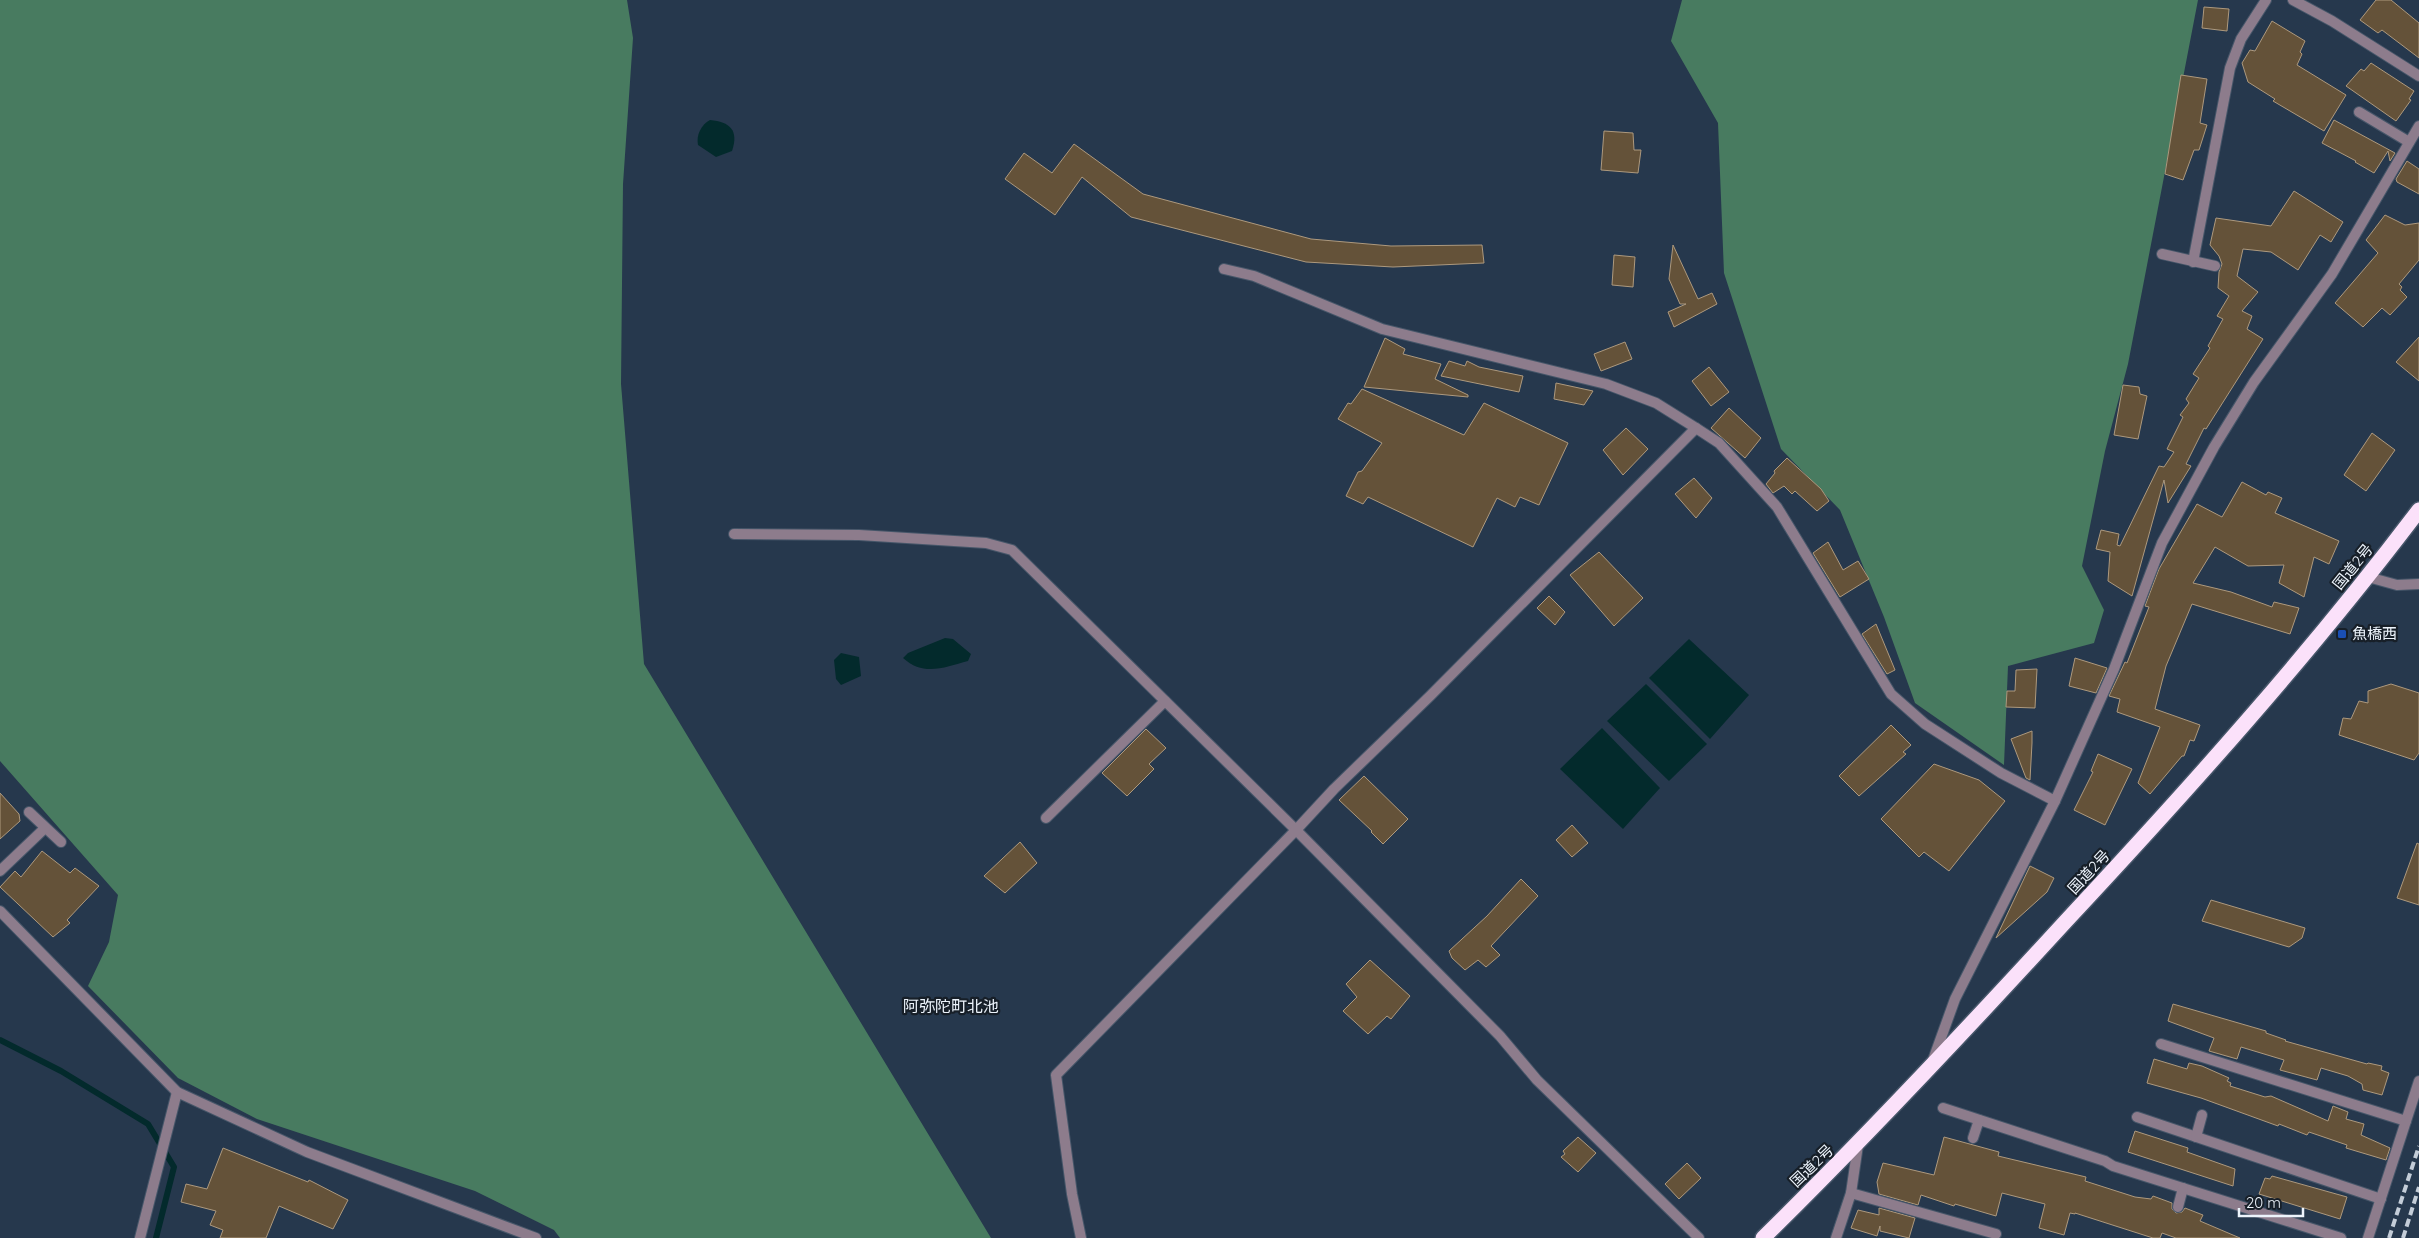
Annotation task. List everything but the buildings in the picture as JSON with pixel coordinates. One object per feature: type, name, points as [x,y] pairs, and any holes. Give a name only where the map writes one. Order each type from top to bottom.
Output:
[{"type":"highway","name":"国道2号","points":[[1763,1238],[1858,1145],[2197,780],[2368,577],[2419,510]]},
{"type":"street","points":[[2193,262],[2230,68],[2241,39],[2266,0]]},
{"type":"street","points":[[2293,0],[2332,21],[2419,76]]},
{"type":"street","points":[[2359,112],[2410,142]]},
{"type":"street","points":[[1930,1068],[1954,999],[2055,801],[2114,669],[2162,543],[2214,447],[2254,382],[2332,274],[2419,126]]},
{"type":"street","points":[[2162,254],[2215,266]]},
{"type":"street","points":[[1224,269],[1254,276],[1382,329],[1606,384],[1656,403],[1696,428],[1719,443],[1777,507],[1891,694],[1925,724],[2001,772],[2055,801]]},
{"type":"street","points":[[1081,1238],[1072,1194],[1056,1076],[1334,789],[1430,696],[1696,428]]},
{"type":"street","points":[[734,534],[859,535],[986,543],[1012,550],[1296,830],[1500,1036],[1537,1080],[1698,1238]]},
{"type":"street","points":[[2368,577],[2397,585],[2419,584]]},
{"type":"street","points":[[1046,818],[1165,701]]},
{"type":"street","points":[[29,812],[61,842]]},
{"type":"street","points":[[0,871],[45,828]]},
{"type":"street","points":[[0,911],[177,1092],[307,1152],[536,1238]]},
{"type":"street","points":[[2161,1044],[2406,1120]]},
{"type":"street","points":[[2368,1238],[2419,1081]]},
{"type":"street","points":[[140,1238],[177,1092]]},
{"type":"street","points":[[1943,1108],[2183,1188],[2341,1238]]},
{"type":"street","points":[[2196,1137],[2202,1116]]},
{"type":"street","points":[[2137,1117],[2381,1199]]},
{"type":"street","points":[[1973,1138],[1979,1120]]},
{"type":"street","points":[[1836,1238],[1851,1193],[1858,1145]]},
{"type":"street","points":[[2178,1207],[2183,1188]]},
{"type":"street","points":[[1851,1193],[1974,1233],[1996,1234]]},
{"type":"green space","points":[[0,0],[627,0],[633,38],[623,184],[621,384],[644,664],[991,1238],[560,1238],[554,1230],[475,1191],[257,1119],[178,1078],[88,986],[109,942],[118,895],[0,761]]},
{"type":"green space","points":[[1682,0],[2198,0],[2128,364],[2105,451],[2082,566],[2104,610],[2094,643],[2008,666],[2004,765],[1915,703],[1884,617],[1840,510],[1781,449],[1724,273],[1718,123],[1671,41]]},
{"type":"shaded area","points":[[710,120],[723,123],[731,128],[734,138],[732,151],[716,157],[698,145],[700,131]]},
{"type":"shaded area","points":[[945,638],[953,639],[971,654],[968,661],[943,668],[927,669],[911,664],[903,658],[908,653]]},
{"type":"shaded area","points":[[1689,639],[1749,695],[1710,739],[1649,678]]},
{"type":"shaded area","points":[[841,653],[859,657],[861,676],[841,685],[836,679],[834,660]]},
{"type":"shaded area","points":[[1646,684],[1707,744],[1669,781],[1607,721]]},
{"type":"shaded area","points":[[1602,728],[1660,788],[1623,829],[1560,769]]},
{"type":"waterway","points":[[0,1040],[61,1071],[148,1124],[174,1167],[156,1238]]},
{"type":"railway","points":[[2389,1238],[2419,1146]]},
{"type":"railway","points":[[2403,1238],[2419,1187]]},
{"type":"place","name":"魚橋西","points":[[2342,634]]},
{"type":"district","name":"阿弥陀町北池","points":[[951,1006]]}]
